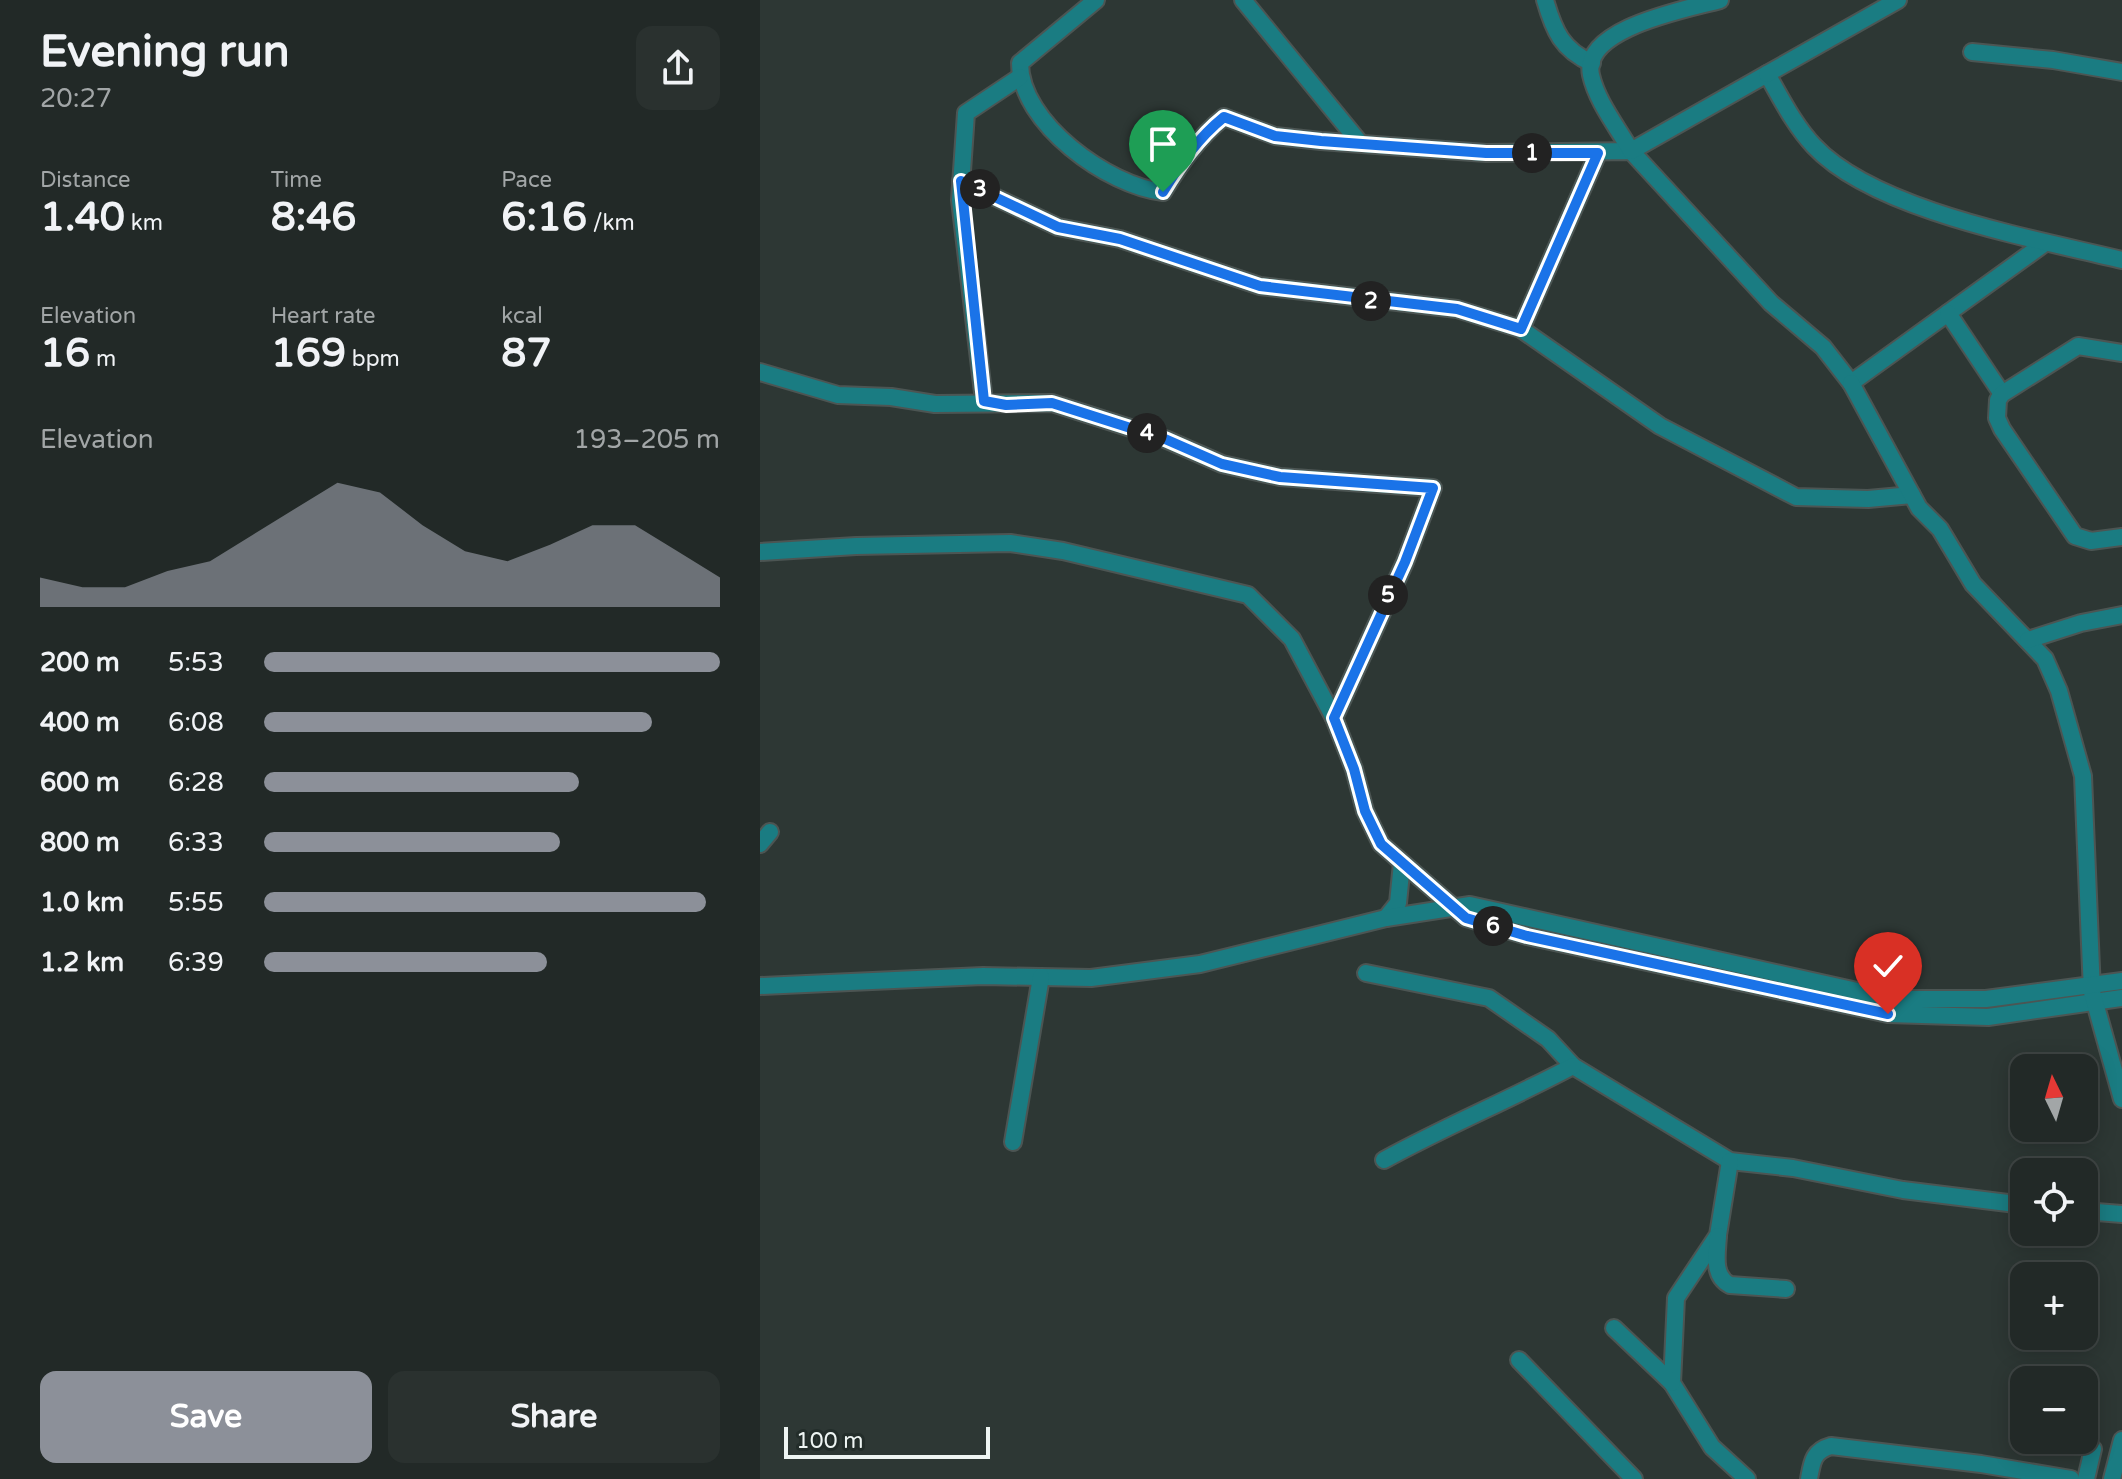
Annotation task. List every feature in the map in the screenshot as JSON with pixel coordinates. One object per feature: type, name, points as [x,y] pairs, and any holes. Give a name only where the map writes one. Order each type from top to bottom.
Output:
[{"type":"street","points":[[1096,0],[1020,63],[1020,77],[1034,108],[1084,160],[1147,191],[1163,192],[1182,161],[1207,131],[1224,117],[1275,136],[1486,153],[1631,151],[1898,0]]},
{"type":"street","points":[[1243,0],[1360,143]]},
{"type":"street","points":[[1545,0],[1559,39],[1571,54],[1592,63]]},
{"type":"street","points":[[1720,0],[1616,32],[1593,55],[1590,73],[1631,151],[1771,303],[1823,347],[1851,383],[1912,495],[1940,529],[1973,584],[2045,659],[2059,691],[2083,776],[2093,992],[2122,1099]]},
{"type":"street","points":[[1972,52],[2053,60],[2122,72]]},
{"type":"street","points":[[1767,74],[1814,147],[1894,197],[2045,243],[2122,260]]},
{"type":"street","points":[[984,401],[960,200],[966,113],[1020,77]]},
{"type":"street","points":[[1521,329],[1598,153]]},
{"type":"street","points":[[961,181],[1058,227],[1120,239],[1260,286],[1457,309],[1521,329],[1660,426],[1796,497],[1868,499],[1912,495]]},
{"type":"street","points":[[1851,383],[2045,243]]},
{"type":"street","points":[[1948,313],[2002,394]]},
{"type":"street","points":[[2122,353],[2078,346],[2002,394],[1996,408],[2002,429],[2068,528],[2083,541],[2122,537]]},
{"type":"street","points":[[760,372],[838,395],[891,397],[935,404],[984,401],[1006,405],[1052,403],[1165,439],[1222,464],[1280,477],[1433,488],[1405,562],[1334,718]]},
{"type":"street","points":[[760,552],[856,546],[1010,543],[1063,551],[1248,595],[1292,639],[1334,718],[1354,769],[1365,811],[1381,844],[1452,909],[1466,918],[1527,936],[1851,1009],[1939,1018],[1988,1017],[2093,992],[2122,981]]},
{"type":"street","points":[[2028,640],[2081,623],[2122,615]]},
{"type":"street","points":[[1386,918],[1398,903],[1402,863]]},
{"type":"street","points":[[760,986],[983,976],[1091,978],[1200,964],[1386,918],[1470,905],[1893,999],[1986,999],[2093,992],[2122,998]]},
{"type":"street","points":[[1366,973],[1489,998],[1548,1039],[1573,1066],[1730,1161],[1793,1168],[1903,1190],[2010,1203]]},
{"type":"street","points":[[1013,1142],[1041,977]]},
{"type":"street","points":[[1986,999],[1988,1017]]},
{"type":"street","points":[[1384,1160],[1448,1125],[1516,1096],[1573,1066]]},
{"type":"street","points":[[1730,1161],[1716,1266],[1723,1281],[1730,1285],[1786,1289]]},
{"type":"street","points":[[2098,1212],[2122,1214]]},
{"type":"street","points":[[1672,1383],[1676,1298],[1718,1235]]},
{"type":"street","points":[[1614,1328],[1672,1383],[1712,1447],[1747,1479]]},
{"type":"street","points":[[1519,1360],[1634,1479]]},
{"type":"street","points":[[2112,1479],[2122,1441]]},
{"type":"street","points":[[1809,1479],[1812,1460],[1821,1449],[1831,1446],[1981,1464],[2071,1479]]},
{"type":"street","points":[[2086,1479],[2092,1454]]},
{"type":"route","points":[[1163,192],[1182,161],[1207,131],[1224,117],[1275,136],[1321,141],[1486,153],[1598,153],[1521,329],[1457,309],[1358,300],[1260,286],[1168,258],[1120,239],[1058,227],[1007,200],[961,181],[960,200],[982,359],[984,401],[1006,405],[1052,403],[1165,439],[1222,464],[1280,477],[1433,488],[1405,562],[1372,628],[1334,718],[1354,769],[1365,811],[1381,844],[1452,909],[1466,918],[1527,936],[1851,1009],[1888,1014]]}]
